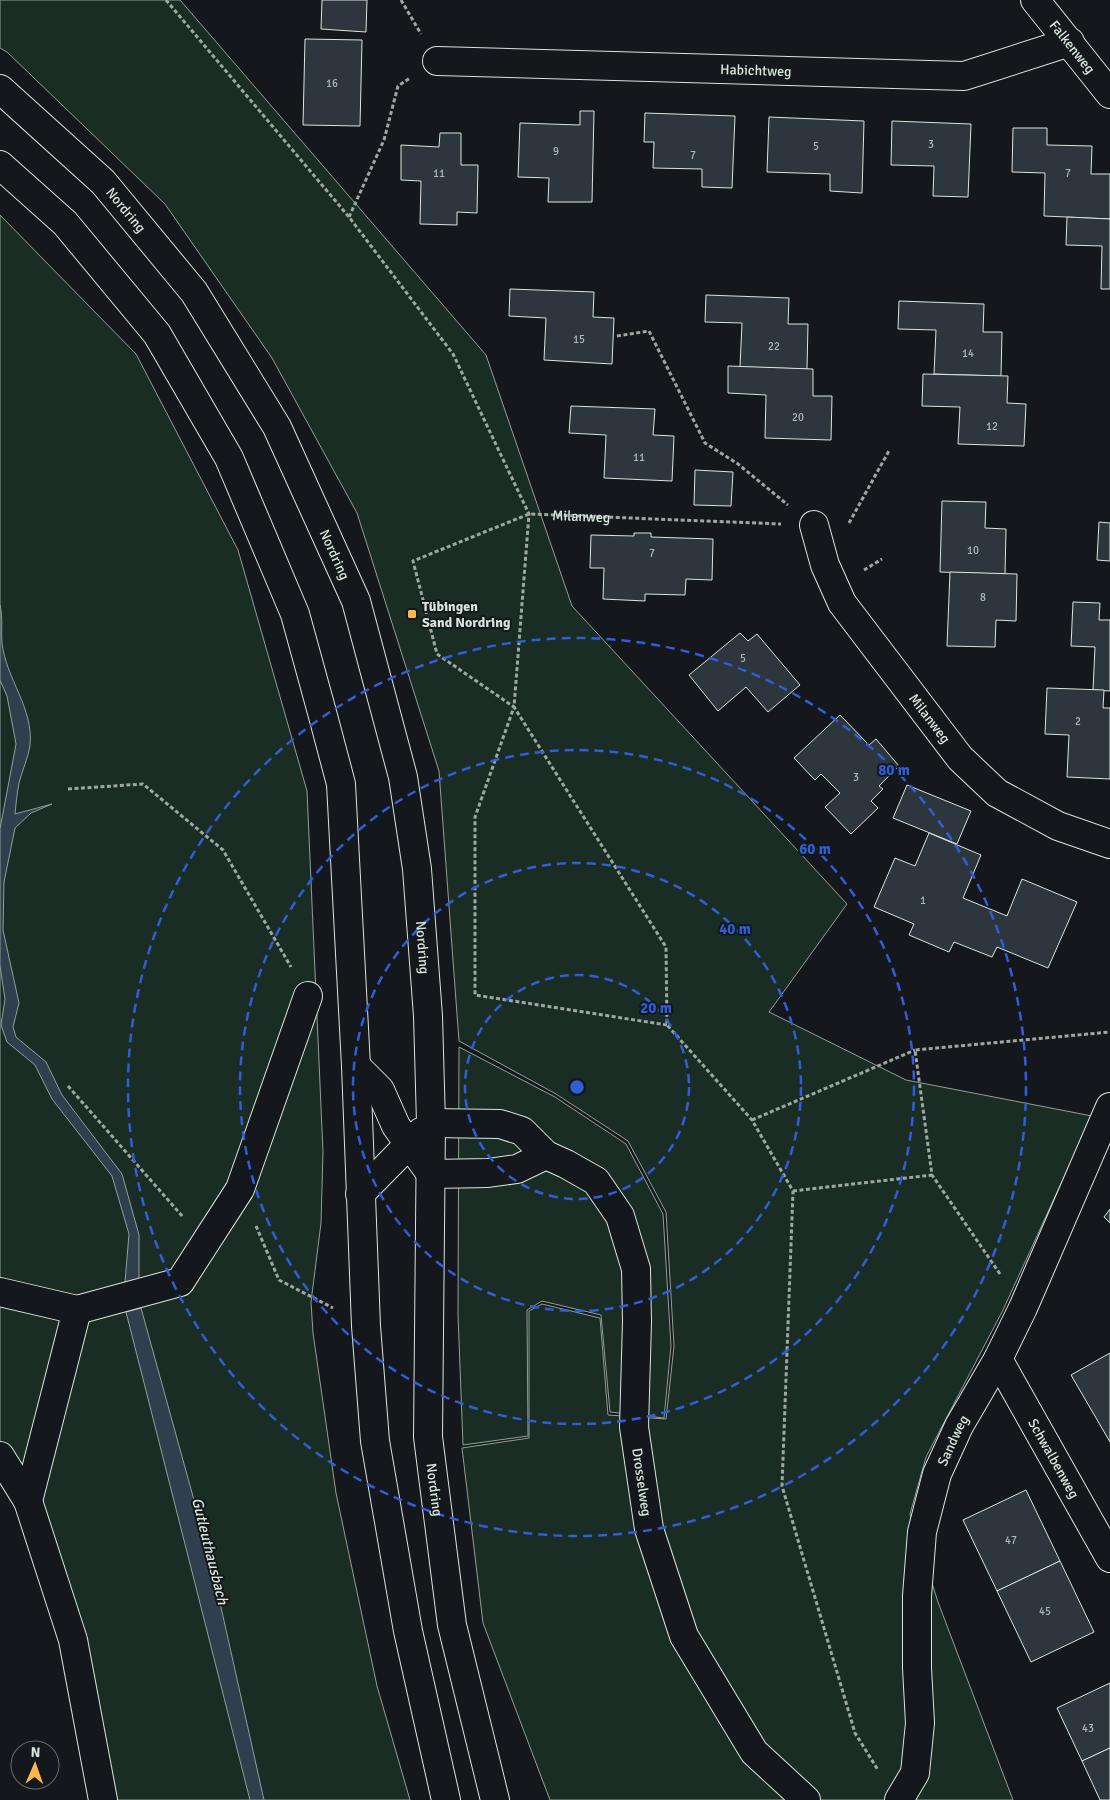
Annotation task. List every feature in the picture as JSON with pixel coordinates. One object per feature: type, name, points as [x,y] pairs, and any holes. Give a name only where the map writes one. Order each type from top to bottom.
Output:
[{"type":"street","name":"Falkenweg","points":[[1035,0],[1110,94]]},
{"type":"street","name":"Habichtweg","points":[[437,61],[964,76],[1070,42]]},
{"type":"street","name":"Nordring","points":[[0,89],[103,182],[194,292],[277,427],[356,601],[403,777],[417,869],[428,1016],[431,1123],[428,1437],[452,1625],[495,1800]]},
{"type":"street","points":[[0,165],[65,223],[157,334],[229,458],[295,614],[341,784],[356,1066],[366,1326],[375,1441],[408,1631],[446,1800]]},
{"type":"street","name":"Milanweg","points":[[814,526],[825,564],[842,603],[960,758],[997,793],[1058,826],[1110,844]]},
{"type":"street","points":[[0,1292],[77,1310],[180,1282],[240,1189],[308,996]]},
{"type":"street","points":[[356,1066],[380,1090],[396,1126],[431,1174],[488,1173],[517,1169],[546,1155]]},
{"type":"street","name":"Sandweg","points":[[899,1800],[915,1773],[920,1723],[917,1668],[917,1596],[922,1532],[937,1474],[1023,1308],[1110,1107]]},
{"type":"street","points":[[360,1194],[431,1123]]},
{"type":"street","name":"Drosselweg","points":[[431,1123],[500,1124],[522,1132],[546,1155],[596,1181],[620,1216],[636,1269],[637,1322],[634,1427],[649,1528],[684,1636],[754,1752],[806,1800]]},
{"type":"street","points":[[28,1501],[77,1310]]},
{"type":"street","name":"Schwalbenweg","points":[[998,1359],[1110,1558]]},
{"type":"street","points":[[0,1456],[28,1501],[73,1640],[103,1800]]},
{"type":"path","points":[[166,0],[349,217],[453,354],[529,514],[514,707],[474,817],[475,995],[668,1025],[752,1120],[793,1192],[782,1486],[855,1733],[882,1775]]},
{"type":"path","points":[[349,217],[384,140],[398,86]]},
{"type":"path","points":[[617,336],[650,330],[705,443],[738,464],[814,526]]},
{"type":"path","points":[[825,564],[890,450]]},
{"type":"path","points":[[529,514],[412,561],[438,654],[514,707],[666,947],[668,1025]]},
{"type":"path","name":"Milanweg","points":[[529,514],[814,526]]},
{"type":"path","points":[[68,789],[143,784],[223,850],[308,996]]},
{"type":"path","points":[[752,1120],[915,1050],[1110,1032]]},
{"type":"path","points":[[915,1050],[932,1175],[1023,1308]]},
{"type":"path","points":[[68,1086],[206,1243]]},
{"type":"path","points":[[793,1192],[932,1175]]},
{"type":"path","points":[[240,1189],[279,1280],[366,1326]]},
{"type":"green space","points":[[0,0],[180,0],[486,355],[572,606],[847,904],[769,1012],[906,1080],[1092,1116],[1003,1310],[926,1457],[910,1514],[938,1602],[1013,1800],[550,1800],[483,1623],[462,1448],[529,1438],[529,1311],[542,1304],[600,1318],[608,1415],[666,1419],[674,1346],[666,1212],[628,1141],[556,1094],[459,1041],[439,771],[357,513],[272,358],[165,204],[7,52],[0,48]]},
{"type":"green space","points":[[0,215],[136,354],[238,550],[307,791],[323,1152],[321,1223],[311,1302],[313,1333],[336,1493],[377,1686],[410,1800],[103,1800],[73,1640],[0,1456]]},
{"type":"green space","points":[[459,1047],[555,1097],[626,1144],[663,1214],[671,1346],[664,1418],[610,1412],[601,1315],[542,1301],[527,1310],[528,1436],[463,1445],[458,1315]]},
{"type":"water","points":[[0,605],[2,643],[5,656],[24,706],[30,732],[30,746],[19,783],[15,814],[52,804],[31,813],[15,828],[4,882],[3,930],[19,1003],[13,1027],[16,1037],[46,1062],[62,1095],[122,1174],[139,1235],[139,1281],[125,1282],[129,1234],[112,1176],[52,1099],[35,1065],[7,1042],[1,1025],[5,999],[0,966],[0,829],[16,744],[7,696],[0,680]]},
{"type":"water","points":[[141,1308],[210,1558],[264,1800],[250,1800],[126,1312]]},
{"type":"building","points":[[322,0],[367,0],[366,32],[321,29]]},
{"type":"building","points":[[305,39],[362,40],[360,126],[303,125]]},
{"type":"building","points":[[580,111],[594,111],[592,202],[548,202],[549,178],[518,177],[520,123],[580,125]]},
{"type":"building","points":[[645,113],[735,116],[732,188],[702,187],[702,169],[653,168],[654,142],[644,142]]},
{"type":"building","points":[[769,117],[864,121],[862,193],[830,191],[830,174],[767,172]]},
{"type":"building","points":[[892,121],[971,124],[968,197],[933,196],[934,166],[891,165]]},
{"type":"building","points":[[1013,128],[1047,128],[1047,145],[1092,146],[1091,174],[1110,174],[1110,219],[1044,216],[1045,173],[1012,172]]},
{"type":"building","points":[[440,133],[461,133],[461,165],[478,165],[477,213],[457,212],[457,225],[420,224],[421,181],[401,180],[401,145],[439,147]]},
{"type":"building","points":[[1067,217],[1110,219],[1110,289],[1101,289],[1102,246],[1066,245]]},
{"type":"building","points":[[510,289],[594,292],[593,317],[614,318],[612,364],[544,360],[546,318],[509,316]]},
{"type":"building","points":[[706,295],[789,298],[788,324],[808,324],[807,369],[740,367],[742,323],[705,322]]},
{"type":"building","points":[[899,301],[984,304],[983,332],[1002,332],[1001,376],[934,374],[936,330],[898,329]]},
{"type":"building","points":[[728,366],[813,369],[813,396],[832,396],[831,440],[765,438],[766,395],[728,393]]},
{"type":"building","points":[[923,374],[1008,376],[1007,403],[1026,404],[1024,446],[958,444],[960,407],[922,406]]},
{"type":"building","points":[[571,406],[655,409],[653,435],[674,436],[672,481],[604,478],[606,435],[569,433]]},
{"type":"building","points":[[695,470],[733,472],[731,506],[694,505]]},
{"type":"building","points":[[942,501],[986,502],[985,528],[1006,529],[1005,574],[940,572]]},
{"type":"building","points":[[1099,522],[1110,523],[1110,561],[1097,560]]},
{"type":"building","points":[[634,533],[651,533],[651,537],[713,539],[712,580],[686,579],[685,595],[645,594],[645,601],[603,599],[604,568],[590,568],[591,535],[634,536]]},
{"type":"building","points":[[950,572],[1017,574],[1016,621],[996,620],[995,647],[947,646]]},
{"type":"building","points":[[1073,602],[1100,603],[1099,620],[1110,620],[1110,691],[1093,690],[1095,647],[1071,646]]},
{"type":"building","points":[[740,633],[748,641],[757,634],[800,685],[768,712],[746,687],[718,711],[689,675]]},
{"type":"building","points":[[1047,688],[1104,690],[1103,708],[1110,708],[1110,779],[1067,777],[1069,735],[1045,734]]},
{"type":"building","points":[[840,715],[869,745],[876,739],[899,766],[879,786],[883,789],[871,801],[878,808],[851,834],[825,807],[840,793],[821,774],[815,780],[794,758]]},
{"type":"building","points":[[907,785],[971,811],[957,844],[893,818]]},
{"type":"building","points":[[929,833],[981,855],[963,898],[1007,916],[1022,879],[1077,902],[1048,968],[997,947],[992,957],[954,942],[949,952],[909,935],[914,924],[874,907],[895,858],[915,866]]},
{"type":"building","points":[[1110,1209],[1110,1223],[1104,1217]]},
{"type":"building","points":[[1110,1353],[1110,1442],[1071,1375]]},
{"type":"building","points":[[1026,1490],[1060,1561],[997,1591],[963,1520]]},
{"type":"building","points":[[1060,1561],[1094,1632],[1031,1662],[997,1591]]},
{"type":"building","points":[[1110,1683],[1110,1748],[1082,1761],[1057,1708]]},
{"type":"building","points":[[1110,1748],[1110,1800],[1100,1800],[1082,1761]]},
{"type":"place","name":"Tübingen Sand Nordring","points":[[412,614]]},
{"type":"water label","name":"Gutleuthausbach","points":[[210,1551]]}]
